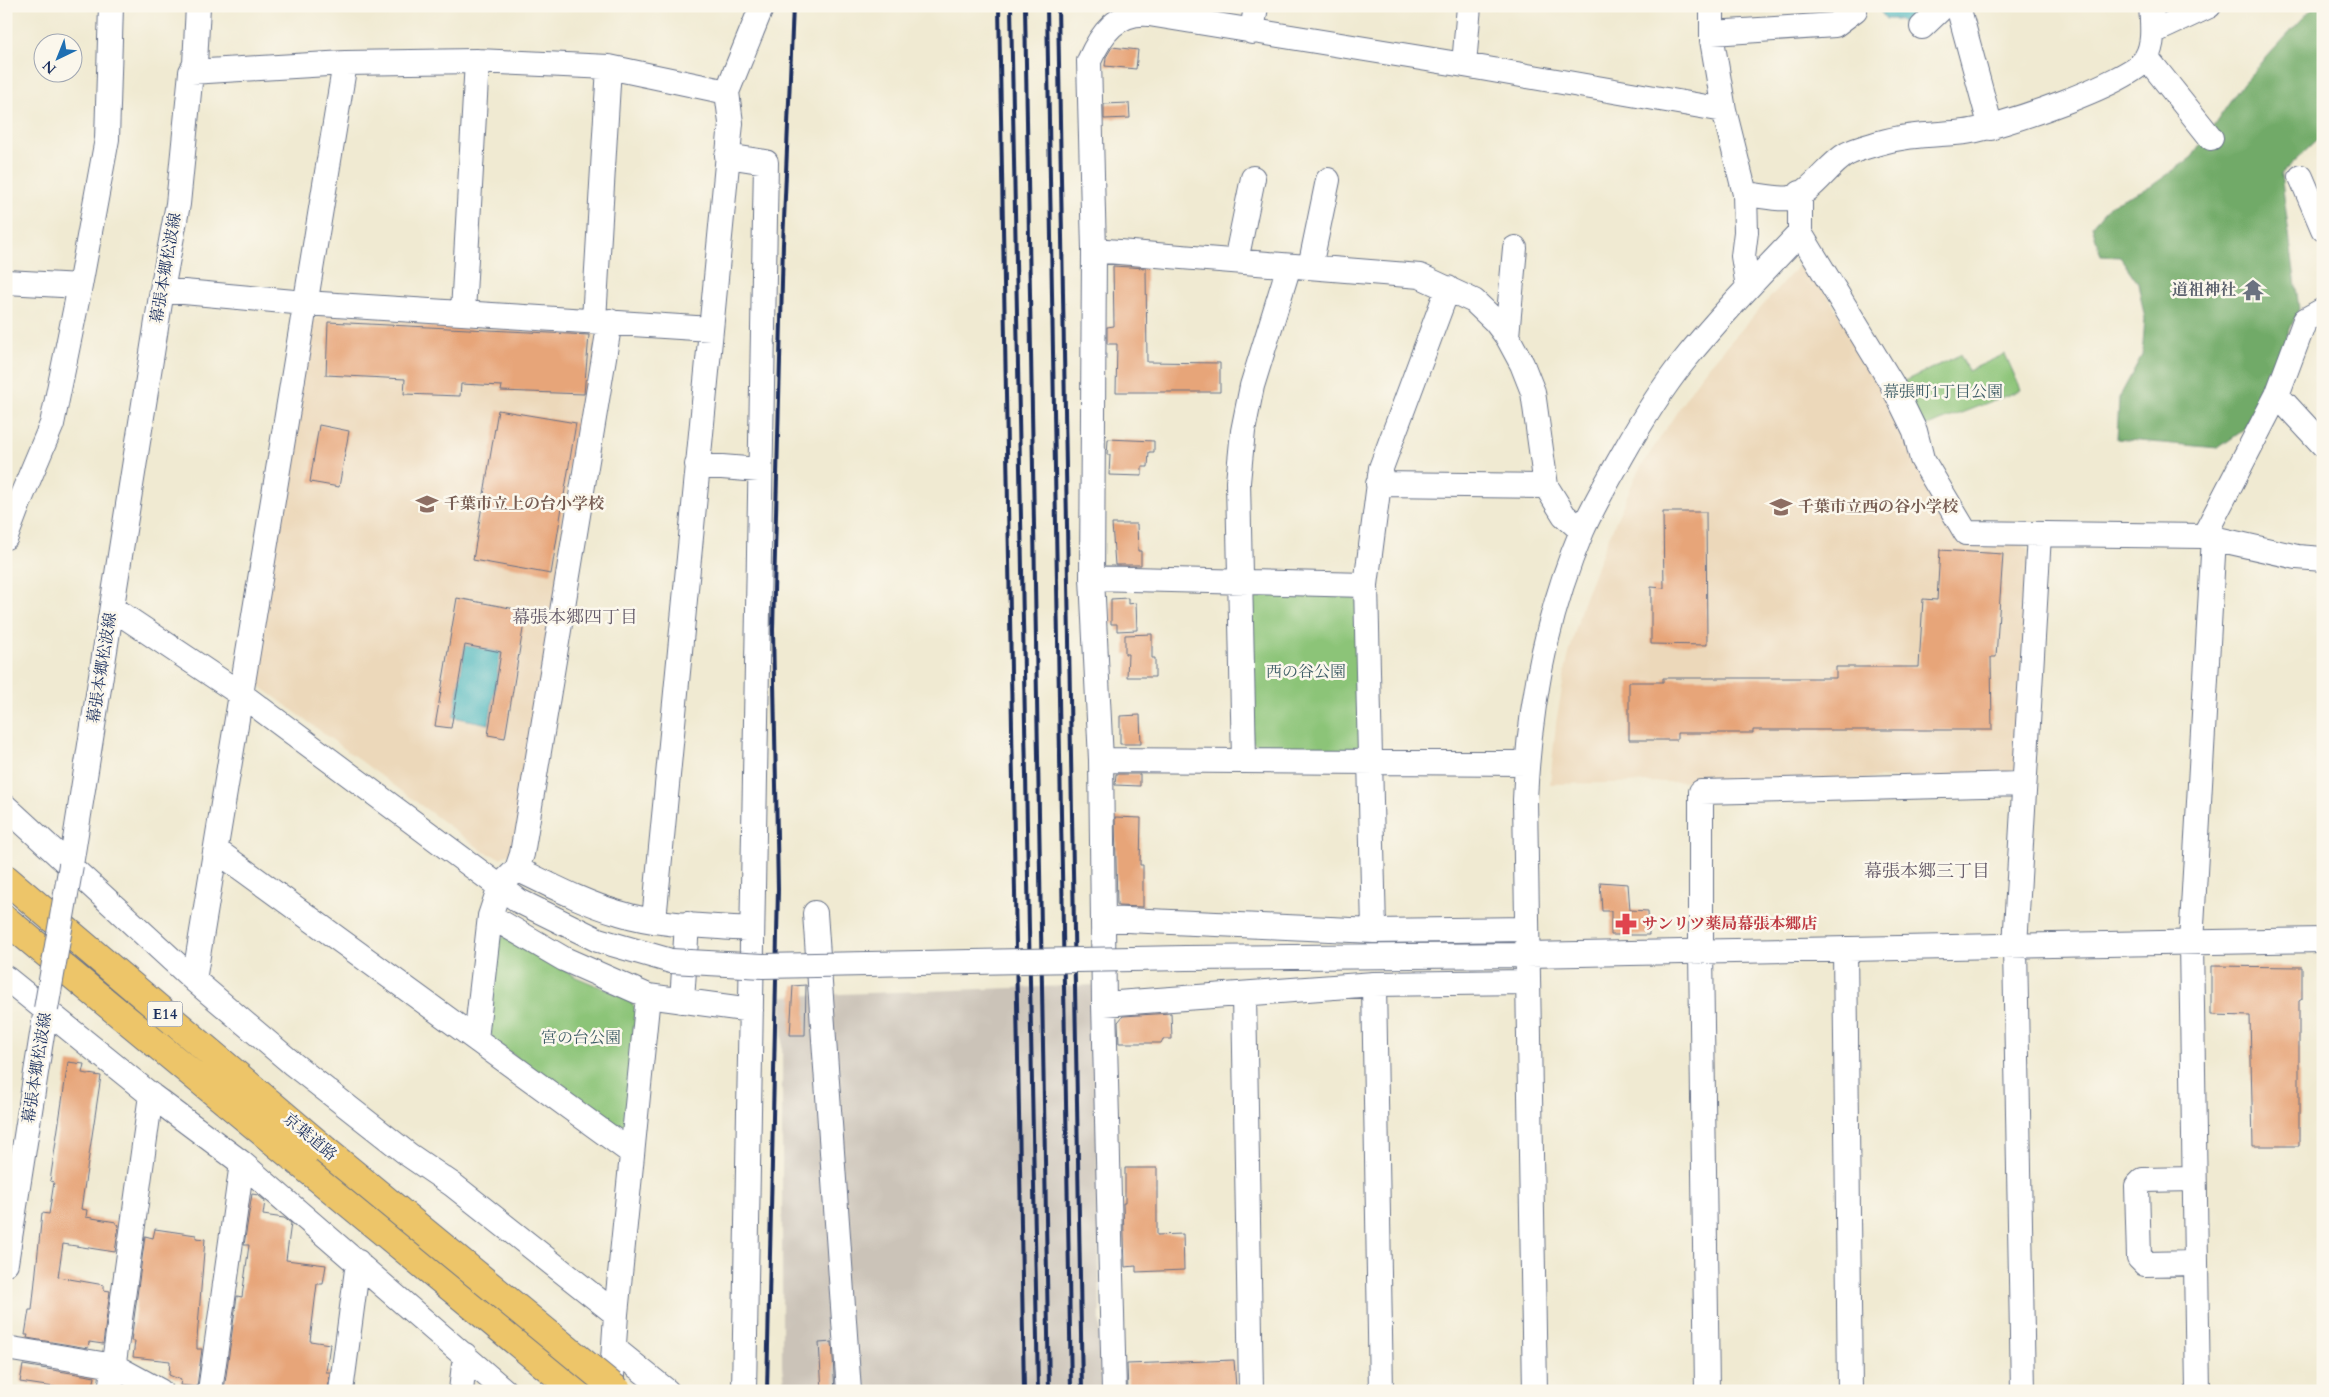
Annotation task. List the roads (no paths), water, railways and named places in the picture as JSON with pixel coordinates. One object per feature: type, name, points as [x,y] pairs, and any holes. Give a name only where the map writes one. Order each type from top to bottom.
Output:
[{"type":"highway","name":"京葉道路","points":[[6,879],[325,1150],[618,1391]]},
{"type":"highway","name":"京葉道路","points":[[6,920],[576,1391]]},
{"type":"street","points":[[6,537],[52,424],[80,286],[107,139],[111,6]]},
{"type":"street","name":"幕張本郷松波線","points":[[6,1263],[162,290],[178,204],[191,72],[195,64],[198,6]]},
{"type":"street","points":[[654,920],[730,123],[726,92],[762,6]]},
{"type":"street","points":[[1252,32],[1256,6]]},
{"type":"street","points":[[1464,65],[1469,6]]},
{"type":"street","points":[[1712,6],[1712,33],[1724,110],[1745,194],[1746,232],[1743,256],[1748,287]]},
{"type":"street","points":[[1922,27],[1944,6]]},
{"type":"street","points":[[1958,6],[1991,128]]},
{"type":"street","points":[[1745,194],[1790,198],[1800,193],[1847,154],[1880,142],[1921,134],[1965,132],[1991,128],[2061,104],[2128,73],[2140,66],[2147,58],[2153,32],[2151,6]]},
{"type":"street","points":[[2153,32],[2209,6]]},
{"type":"street","points":[[1712,33],[1835,25],[1855,10]]},
{"type":"street","points":[[1114,1391],[1104,1004],[1101,760],[1092,578],[1094,250],[1089,61],[1097,43],[1116,23],[1135,13],[1464,65],[1724,110]]},
{"type":"street","points":[[2147,58],[2211,138]]},
{"type":"street","points":[[191,72],[345,63],[477,61],[609,68],[726,92]]},
{"type":"street","points":[[463,312],[477,61]]},
{"type":"street","points":[[194,980],[345,63]]},
{"type":"street","points":[[476,1039],[490,916],[500,886],[517,869],[525,834],[602,321],[609,68]]},
{"type":"street","points":[[727,156],[766,162],[744,1391]]},
{"type":"street","points":[[2301,177],[2323,229]]},
{"type":"street","points":[[1236,261],[1252,178]]},
{"type":"street","points":[[1244,760],[1238,482],[1243,431],[1252,386],[1300,266],[1328,180]]},
{"type":"street","points":[[1800,193],[1800,233],[1892,384],[1915,431],[1922,459],[1966,533],[2209,536],[2296,557],[2323,559]]},
{"type":"street","points":[[1535,1391],[1525,800],[1527,763],[1541,665],[1559,593],[1582,531],[1601,492],[1658,396],[1683,362],[1748,287],[1800,233]]},
{"type":"street","points":[[1507,336],[1515,248]]},
{"type":"street","points":[[1094,250],[1420,276],[1474,301],[1495,321],[1507,336],[1522,364],[1533,392],[1546,486],[1564,515],[1582,531]]},
{"type":"street","points":[[6,282],[80,286]]},
{"type":"street","points":[[1374,931],[1366,584],[1381,468],[1448,288]]},
{"type":"street","points":[[162,290],[305,303],[711,329]]},
{"type":"street","points":[[2198,1391],[2191,942],[2209,536],[2277,395],[2305,320],[2323,310]]},
{"type":"street","points":[[2277,395],[2323,445]]},
{"type":"street","points":[[697,465],[759,470]]},
{"type":"street","points":[[1378,484],[1546,486]]},
{"type":"street","points":[[2023,1391],[2015,946],[2039,535]]},
{"type":"street","points":[[1092,578],[1366,584]]},
{"type":"street","points":[[112,608],[242,695],[519,901],[598,940],[671,961],[763,966],[2323,940]]},
{"type":"street","points":[[1101,760],[1527,763]]},
{"type":"street","points":[[1706,1391],[1701,792],[2023,784]]},
{"type":"street","points":[[6,807],[194,980],[293,1064],[409,1155],[453,1185],[616,1314]]},
{"type":"street","points":[[216,850],[632,1153]]},
{"type":"street","points":[[517,869],[556,888],[619,914],[687,924],[751,929]]},
{"type":"street","points":[[815,913],[849,1391]]},
{"type":"street","points":[[490,916],[564,959],[648,996],[751,1010]]},
{"type":"street","points":[[1104,919],[1374,931],[1527,929]]},
{"type":"street","points":[[682,1001],[687,924]]},
{"type":"street","points":[[1845,949],[1850,1391]]},
{"type":"street","points":[[6,978],[151,1095],[242,1163],[505,1391]]},
{"type":"street","points":[[1104,1004],[1374,984],[1527,982]]},
{"type":"street","points":[[1374,984],[1381,1391]]},
{"type":"street","points":[[1244,994],[1251,1391]]},
{"type":"street","points":[[611,1391],[616,1314],[648,996]]},
{"type":"street","points":[[110,1391],[151,1095]]},
{"type":"street","points":[[210,1391],[242,1163]]},
{"type":"street","points":[[2194,1179],[2143,1180],[2137,1186],[2139,1258],[2145,1264],[2196,1264]]},
{"type":"street","points":[[341,1391],[358,1262]]},
{"type":"street","points":[[6,1348],[114,1366],[160,1391]]},
{"type":"street","points":[[614,1349],[667,1391]]},
{"type":"street","points":[[461,1391],[465,1355]]},
{"type":"water","points":[[1885,6],[1938,6],[1914,30],[1898,19],[1886,19],[1880,11]]},
{"type":"water","points":[[465,645],[501,652],[489,724],[453,717]]},
{"type":"railway","points":[[767,1391],[778,889],[773,630],[783,244],[793,6]]},
{"type":"railway","points":[[999,6],[1024,1391]]},
{"type":"railway","points":[[1011,6],[1038,1391]]},
{"type":"railway","points":[[1025,6],[1049,1391]]},
{"type":"railway","points":[[1047,6],[1071,1391]]},
{"type":"railway","points":[[1058,6],[1082,1391]]},
{"type":"place","name":"道祖神社","points":[[2253,290]]},
{"type":"place","name":"千葉市立上の台小学校","points":[[427,504]]},
{"type":"place","name":"千葉市立西の谷小学校","points":[[1781,507]]},
{"type":"place","name":"サンリツ薬局幕張本郷店","points":[[1626,924]]},
{"type":"district","name":"幕張本郷四丁目","points":[[575,617]]},
{"type":"district","name":"幕張本郷三丁目","points":[[1927,871]]},
{"type":"park label","name":"幕張町1丁目公園","points":[[1943,392]]},
{"type":"park label","name":"西の谷公園","points":[[1306,672]]},
{"type":"park label","name":"宮の台公園","points":[[581,1038]]}]
